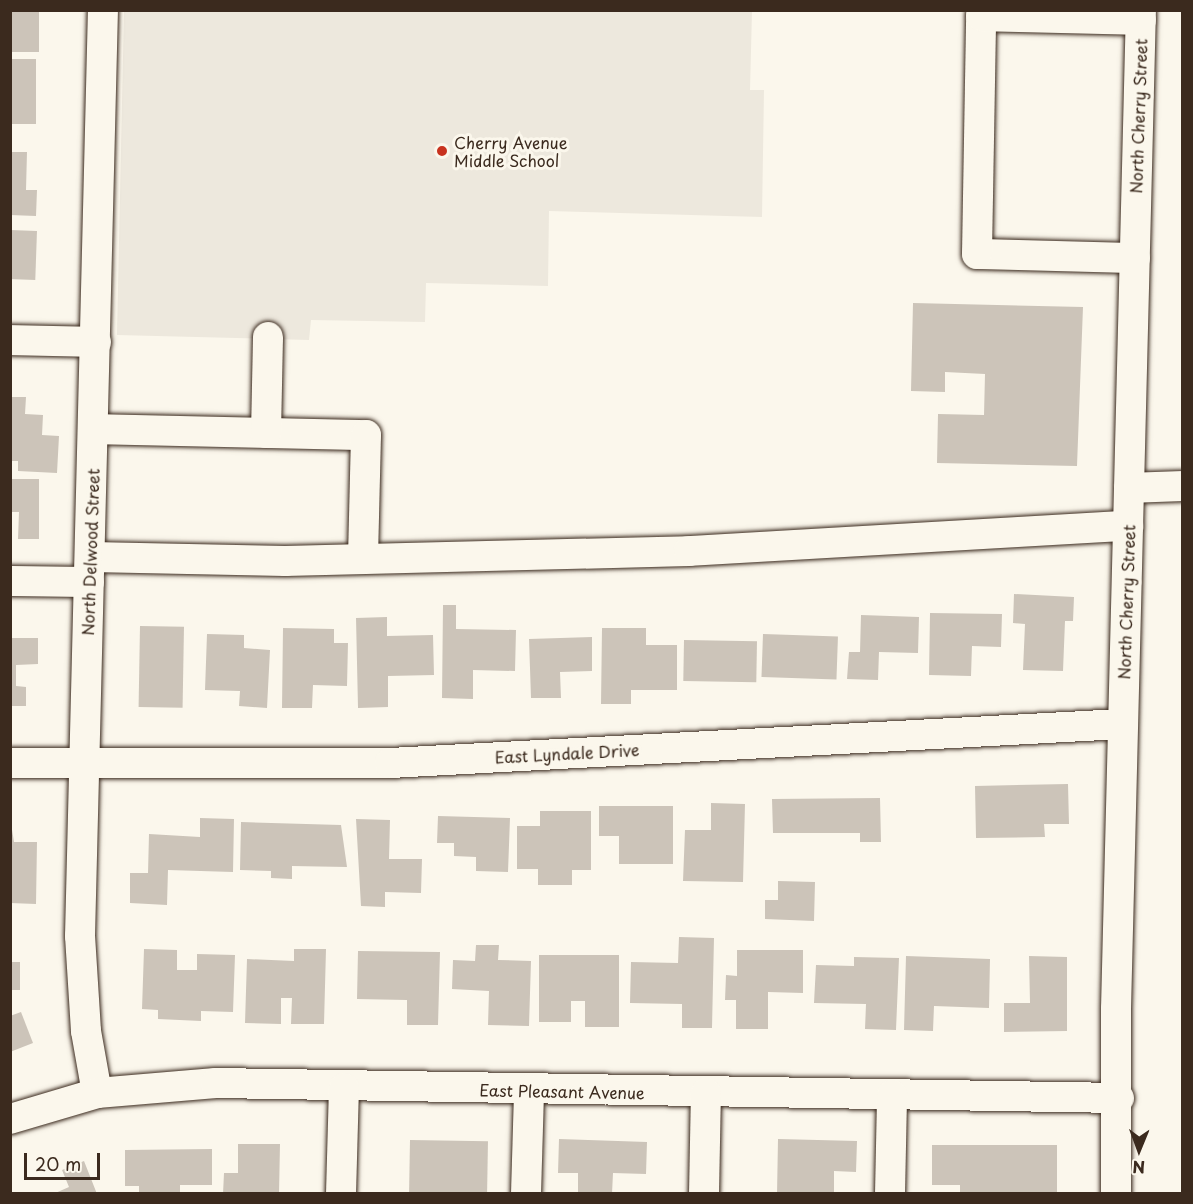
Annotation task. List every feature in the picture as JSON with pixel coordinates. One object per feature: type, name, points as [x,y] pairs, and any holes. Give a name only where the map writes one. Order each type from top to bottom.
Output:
[{"type":"street","name":"North Delwood Street","points":[[97,1093],[81,985],[83,764],[90,570],[103,10]]},
{"type":"street","points":[[1135,258],[977,254],[981,15],[1141,15]]},
{"type":"street","name":"North Cherry Street","points":[[1116,1194],[1122,724],[1141,15]]},
{"type":"street","points":[[266,433],[268,337]]},
{"type":"street","points":[[10,340],[96,342]]},
{"type":"street","points":[[93,429],[366,435],[363,559]]},
{"type":"street","points":[[1129,488],[1182,486]]},
{"type":"street","points":[[10,581],[90,570],[856,544],[1128,526]]},
{"type":"street","name":"East Lyndale Drive","points":[[10,763],[390,763],[1122,724]]},
{"type":"street","name":"East Pleasant Avenue","points":[[10,1119],[97,1093],[216,1083],[344,1088],[1119,1098]]},
{"type":"street","points":[[341,1194],[344,1088]]},
{"type":"street","points":[[526,1194],[529,1090]]},
{"type":"street","points":[[704,1194],[706,1093]]},
{"type":"street","points":[[890,1194],[892,1095]]},
{"type":"shaded area","name":"Cherry Avenue Middle School","points":[[124,11],[752,11],[750,90],[764,90],[762,217],[549,211],[548,286],[426,283],[425,322],[311,320],[309,340],[117,335]]},
{"type":"building","points":[[10,10],[39,10],[39,52],[10,52]]},
{"type":"building","points":[[10,59],[36,59],[36,124],[10,124]]},
{"type":"building","points":[[10,152],[27,152],[26,190],[37,190],[36,216],[10,215]]},
{"type":"building","points":[[10,230],[37,231],[35,280],[10,279]]},
{"type":"building","points":[[913,303],[1083,307],[1077,466],[937,463],[938,414],[984,415],[985,374],[945,372],[945,392],[911,391]]},
{"type":"building","points":[[10,397],[26,397],[25,414],[43,415],[42,435],[59,436],[57,473],[18,471],[18,461],[10,461]]},
{"type":"building","points":[[10,479],[39,479],[39,539],[18,539],[19,512],[10,512]]},
{"type":"building","points":[[1014,594],[1074,597],[1073,621],[1065,621],[1063,671],[1023,670],[1025,624],[1013,623]]},
{"type":"building","points":[[443,605],[456,605],[456,629],[516,630],[515,671],[473,670],[473,699],[442,698]]},
{"type":"building","points":[[930,613],[1002,614],[1001,647],[972,646],[971,676],[929,675]]},
{"type":"building","points":[[861,615],[919,617],[918,653],[879,652],[878,680],[847,679],[849,652],[860,652]]},
{"type":"building","points":[[387,617],[387,636],[433,635],[434,675],[388,676],[388,707],[358,708],[356,618]]},
{"type":"building","points":[[140,626],[184,627],[183,708],[139,707]]},
{"type":"building","points":[[283,628],[334,629],[334,643],[348,643],[347,686],[313,685],[312,708],[282,708]]},
{"type":"building","points":[[602,628],[646,628],[646,645],[677,645],[677,690],[631,690],[631,704],[601,704]]},
{"type":"building","points":[[207,634],[244,635],[244,648],[270,650],[267,708],[239,706],[240,691],[205,690]]},
{"type":"building","points":[[763,634],[838,637],[836,680],[761,677]]},
{"type":"building","points":[[592,637],[592,671],[560,672],[561,698],[531,698],[529,639]]},
{"type":"building","points":[[10,638],[38,638],[38,664],[16,665],[16,686],[26,687],[26,706],[10,706]]},
{"type":"building","points":[[684,640],[757,641],[756,682],[683,681]]},
{"type":"building","points":[[1068,784],[1069,824],[1044,824],[1045,837],[976,838],[975,786]]},
{"type":"building","points":[[880,798],[881,842],[860,842],[860,833],[773,833],[772,799]]},
{"type":"building","points":[[711,803],[745,804],[743,882],[683,881],[685,830],[711,830]]},
{"type":"building","points":[[599,806],[673,806],[673,864],[619,864],[619,836],[599,836]]},
{"type":"building","points":[[540,811],[591,811],[591,870],[572,870],[572,885],[538,885],[538,869],[517,869],[517,826],[540,826]]},
{"type":"building","points":[[438,816],[510,818],[508,872],[476,871],[476,857],[454,856],[454,843],[437,843]]},
{"type":"building","points":[[10,817],[14,842],[37,842],[36,904],[10,903]]},
{"type":"building","points":[[200,818],[234,819],[233,872],[168,870],[167,905],[130,903],[130,873],[148,873],[149,834],[200,837]]},
{"type":"building","points":[[356,819],[390,820],[389,859],[422,859],[421,893],[385,892],[385,907],[361,906]]},
{"type":"building","points":[[241,822],[341,825],[347,867],[292,866],[292,879],[271,878],[271,871],[240,870]]},
{"type":"building","points":[[778,881],[815,882],[814,921],[765,919],[765,900],[778,900]]},
{"type":"building","points":[[679,937],[714,938],[712,1028],[682,1028],[682,1004],[630,1003],[631,962],[678,963]]},
{"type":"building","points":[[476,945],[499,945],[498,960],[531,961],[529,1026],[488,1025],[489,991],[452,989],[453,960],[475,961]]},
{"type":"building","points":[[144,949],[177,950],[177,970],[197,970],[197,954],[235,955],[233,1012],[201,1011],[201,1021],[158,1019],[158,1010],[142,1009]]},
{"type":"building","points":[[294,949],[326,949],[324,1024],[291,1024],[292,998],[281,998],[281,1024],[245,1023],[247,959],[294,961]]},
{"type":"building","points":[[737,950],[803,950],[803,993],[768,992],[768,1029],[736,1029],[736,1000],[725,1000],[726,975],[737,976]]},
{"type":"building","points":[[358,951],[440,952],[438,1025],[407,1025],[407,1000],[357,999]]},
{"type":"building","points":[[539,955],[619,955],[619,1027],[585,1027],[585,1001],[571,1001],[571,1022],[539,1022]]},
{"type":"building","points":[[906,956],[990,959],[989,1008],[934,1006],[933,1031],[904,1030]]},
{"type":"building","points":[[1029,956],[1067,957],[1067,1031],[1004,1032],[1004,1003],[1030,1003]]},
{"type":"building","points":[[854,957],[899,958],[896,1030],[865,1029],[866,1004],[814,1003],[816,965],[854,966]]},
{"type":"building","points":[[10,962],[20,962],[20,990],[10,990]]},
{"type":"building","points":[[21,1012],[33,1043],[10,1052],[10,1016]]},
{"type":"building","points":[[559,1139],[647,1142],[646,1174],[613,1173],[612,1194],[578,1194],[578,1173],[558,1173]]},
{"type":"building","points":[[778,1139],[857,1141],[856,1172],[834,1171],[834,1194],[777,1194]]},
{"type":"building","points":[[410,1140],[488,1141],[487,1194],[409,1194]]},
{"type":"building","points":[[238,1144],[280,1144],[279,1194],[223,1194],[224,1173],[238,1173]]},
{"type":"building","points":[[932,1145],[1057,1145],[1057,1194],[960,1194],[960,1185],[932,1185]]},
{"type":"building","points":[[212,1149],[212,1185],[180,1185],[180,1194],[139,1194],[139,1186],[125,1186],[125,1150]]},
{"type":"building","points":[[84,1161],[97,1194],[53,1194],[69,1187],[62,1170]]},
{"type":"place","name":"Cherry Avenue Middle School","points":[[442,151]]}]
